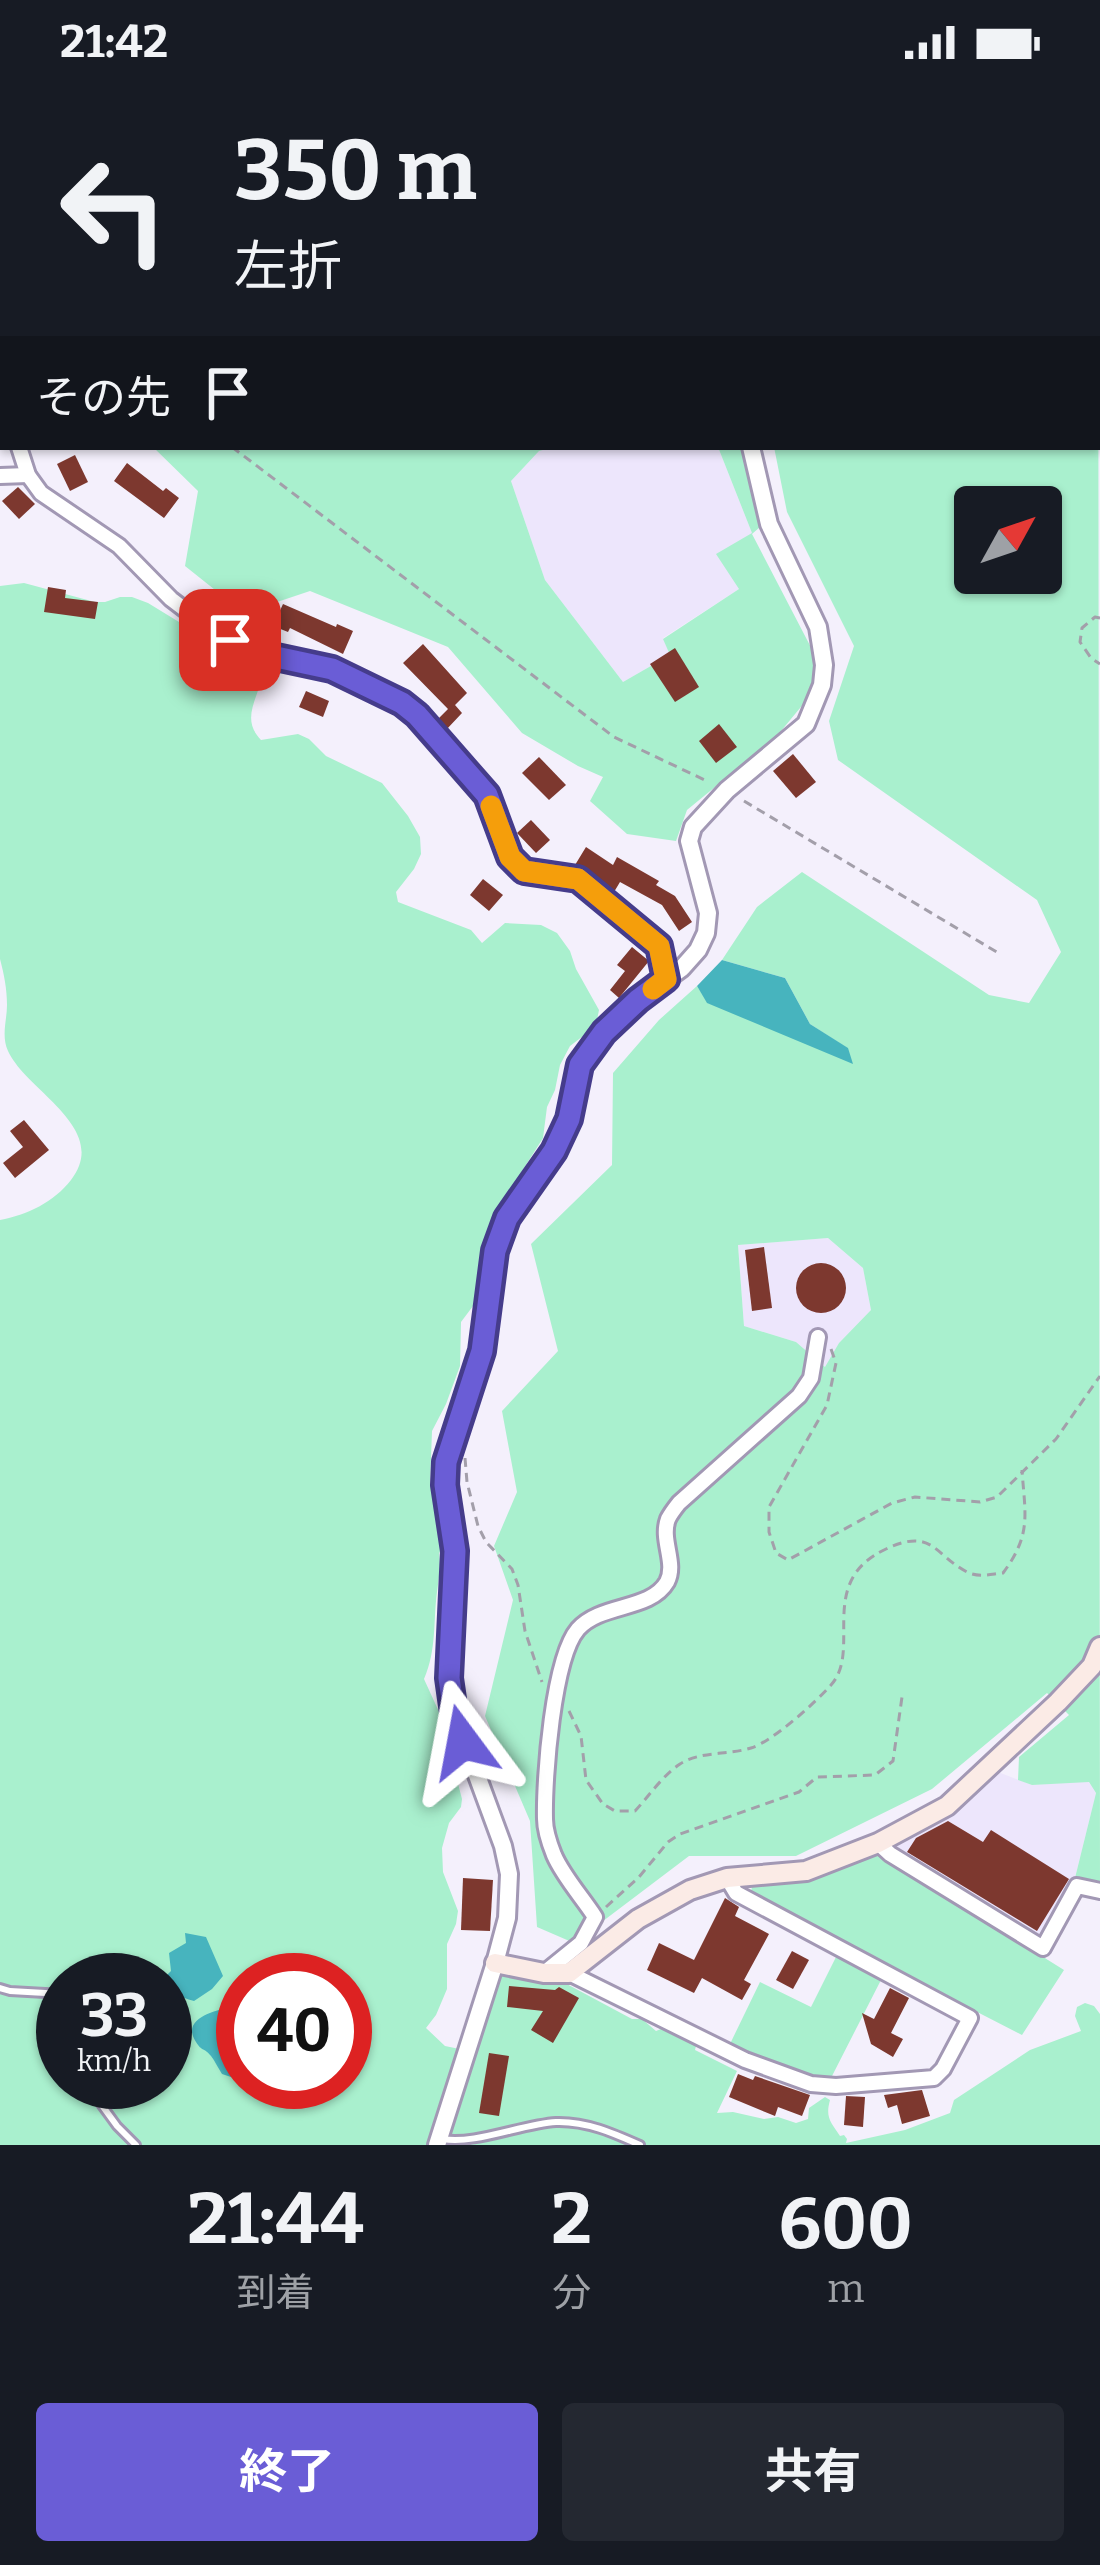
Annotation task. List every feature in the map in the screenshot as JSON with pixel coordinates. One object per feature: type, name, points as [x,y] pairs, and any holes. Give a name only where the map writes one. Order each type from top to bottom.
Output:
[{"type":"main road","points":[[495,1963],[568,1973],[638,1918],[691,1890],[727,1878],[806,1871],[878,1843],[947,1806],[1058,1702],[1092,1666],[1100,1647]]},
{"type":"street","points":[[21,450],[28,475],[41,494],[119,546],[171,599],[209,628],[262,654],[332,669],[417,715],[487,795],[510,857],[524,871],[578,879],[659,946],[666,979]]},
{"type":"street","points":[[438,2142],[507,1918],[509,1874],[454,1713],[449,1678],[455,1551],[446,1462],[482,1351],[495,1251],[507,1218],[554,1151],[569,1119],[580,1065],[604,1032],[698,950],[706,933],[705,893],[689,841],[694,826],[727,790],[806,724],[822,686],[818,628],[769,524],[752,450]]},
{"type":"street","points":[[0,476],[28,475]]},
{"type":"street","points":[[544,1973],[580,1943],[596,1917],[555,1857],[545,1823],[554,1697],[568,1644],[580,1626],[599,1612],[644,1600],[665,1586],[671,1570],[665,1541],[668,1519],[679,1503],[799,1396],[811,1378],[818,1337]]},
{"type":"street","points":[[878,1843],[1042,1948],[1077,1886],[1100,1891]]},
{"type":"street","points":[[568,1973],[745,2060],[811,2084],[934,2078],[970,2018],[736,1893],[727,1878]]},
{"type":"lane","points":[[0,1988],[36,1992]]},
{"type":"lane","points":[[105,2109],[136,2145]]},
{"type":"lane","points":[[438,2142],[469,2143],[535,2125],[580,2123],[640,2145]]},
{"type":"path","points":[[236,450],[614,737],[727,790],[1000,954]]},
{"type":"path","points":[[1100,618],[1082,628],[1079,642],[1100,664]]},
{"type":"path","points":[[818,1337],[832,1349],[836,1363],[827,1405],[769,1508],[769,1532],[776,1553],[788,1560],[892,1503],[915,1497],[980,1502],[997,1497],[1056,1439],[1100,1376]]},
{"type":"path","points":[[450,1441],[464,1449],[478,1526],[486,1542],[512,1569],[525,1631],[543,1683],[572,1714],[581,1736],[586,1780],[603,1804],[615,1811],[635,1811],[677,1765],[769,1740],[833,1683],[841,1669],[845,1595],[863,1563],[889,1547],[920,1540],[965,1571],[980,1576],[1003,1573],[1025,1531],[1022,1470]]},
{"type":"path","points":[[596,1917],[680,1834],[799,1792],[817,1777],[875,1775],[893,1761],[902,1697]]},
{"type":"shaded area","points":[[719,450],[752,533],[739,589],[663,638],[670,655],[623,682],[545,580],[511,481],[539,451]]},
{"type":"shaded area","points":[[828,1238],[863,1268],[871,1310],[839,1343],[826,1368],[796,1342],[744,1326],[738,1245]]},
{"type":"shaded area","points":[[998,1772],[1032,1785],[1088,1781],[1096,1793],[1075,1878],[1038,1942],[892,1849]]},
{"type":"green space","points":[[156,450],[543,450],[511,481],[545,580],[623,682],[670,655],[663,639],[739,589],[716,554],[752,533],[719,450],[743,450],[760,527],[752,534],[817,659],[810,696],[776,737],[687,810],[676,841],[627,834],[590,801],[603,777],[522,733],[448,647],[310,591],[244,613],[185,566],[198,491]]},
{"type":"green space","points":[[775,450],[1098,450],[1100,1883],[1075,1878],[1096,1793],[1089,1782],[1032,1785],[1018,1780],[1019,1757],[1069,1715],[1047,1693],[932,1789],[796,1856],[689,1856],[574,1943],[537,1927],[530,1821],[485,1716],[513,1600],[494,1546],[517,1492],[502,1411],[558,1351],[531,1244],[612,1165],[613,1073],[659,1020],[697,986],[708,1003],[847,1048],[810,1024],[785,978],[722,960],[757,907],[802,872],[989,995],[1029,1003],[1061,952],[1037,900],[838,760],[829,721],[854,646],[787,512]],"holes":[[[828,1238],[863,1268],[871,1310],[839,1343],[825,1367],[796,1342],[744,1326],[738,1245]]]},
{"type":"green space","points":[[24,583],[95,602],[132,597],[246,663],[260,684],[251,719],[261,740],[298,734],[309,739],[326,756],[382,783],[408,816],[420,837],[421,854],[396,892],[398,902],[471,930],[482,943],[505,923],[541,925],[557,933],[599,1010],[597,1020],[570,1046],[547,1107],[543,1138],[491,1220],[485,1236],[482,1294],[461,1322],[460,1366],[432,1431],[430,1485],[443,1512],[446,1544],[439,1553],[433,1646],[424,1679],[440,1714],[462,1799],[442,1848],[443,1872],[458,1911],[447,1944],[447,1989],[426,2028],[445,2046],[474,2052],[502,1972],[563,1982],[632,2019],[642,2019],[656,2031],[686,2038],[695,2050],[737,2071],[717,2113],[778,2117],[796,2123],[808,2119],[809,2108],[825,2097],[830,2100],[830,2120],[846,2143],[905,2130],[950,2113],[954,2100],[1030,2050],[1081,2031],[1075,2016],[1077,2007],[1085,2003],[1100,2014],[1100,2145],[0,2145],[0,1220],[57,1195],[81,1161],[81,1144],[61,1111],[8,1051],[0,959],[0,586]]},
{"type":"green space","points":[[874,1851],[1064,1970],[1022,2035],[750,1895],[753,1883],[804,1882]]},
{"type":"green space","points":[[837,1955],[882,1978],[831,2078],[806,2074],[729,2046],[760,1982],[811,2007]]},
{"type":"water","points":[[722,960],[785,978],[810,1024],[848,1048],[853,1064],[707,1003],[697,986]]},
{"type":"water","points":[[185,1933],[206,1937],[216,1960],[216,1984],[194,2001],[192,1953],[169,1953],[186,1943]]},
{"type":"water","points":[[216,2011],[216,2064],[192,2034],[202,2017]]},
{"type":"building","points":[[75,455],[88,482],[70,491],[57,464]]},
{"type":"building","points":[[127,463],[179,498],[164,518],[114,481]]},
{"type":"building","points":[[18,487],[35,504],[19,519],[2,501]]},
{"type":"building","points":[[48,587],[66,590],[65,598],[98,602],[95,619],[44,612]]},
{"type":"building","points":[[283,604],[353,631],[343,654],[290,628],[288,632],[273,626]]},
{"type":"building","points":[[423,644],[467,693],[455,705],[462,713],[446,730],[437,720],[448,709],[403,663]]},
{"type":"building","points":[[675,648],[699,687],[675,702],[650,664]]},
{"type":"building","points":[[306,691],[329,701],[323,717],[299,707]]},
{"type":"building","points":[[719,724],[737,747],[716,763],[699,741]]},
{"type":"building","points":[[793,754],[816,782],[796,798],[773,771]]},
{"type":"building","points":[[539,757],[566,785],[549,800],[522,773]]},
{"type":"building","points":[[531,820],[550,840],[536,853],[517,833]]},
{"type":"building","points":[[586,847],[613,865],[617,857],[659,881],[656,885],[675,896],[692,922],[679,931],[662,905],[620,882],[614,892],[604,886],[575,865]]},
{"type":"building","points":[[483,879],[503,895],[489,911],[470,895]]},
{"type":"building","points":[[632,947],[649,961],[619,998],[610,990],[625,971],[617,965]]},
{"type":"building","points":[[24,1120],[49,1150],[15,1178],[3,1163],[23,1147],[10,1131]]},
{"type":"building","points":[[764,1247],[772,1308],[752,1311],[745,1250]]},
{"type":"building","points":[[821,1263],[839,1270],[846,1288],[839,1306],[821,1313],[803,1306],[796,1288],[803,1270]]},
{"type":"building","points":[[948,1821],[983,1842],[991,1830],[1069,1879],[1037,1931],[907,1852],[916,1838]]},
{"type":"building","points":[[463,1878],[493,1880],[490,1931],[461,1930]]},
{"type":"building","points":[[725,1898],[739,1907],[735,1916],[769,1934],[744,1980],[751,1984],[742,2000],[702,1978],[694,1993],[647,1970],[659,1943],[694,1960]]},
{"type":"building","points":[[792,1951],[809,1960],[793,1989],[776,1980]]},
{"type":"building","points":[[509,1986],[559,1987],[579,1998],[553,2043],[531,2030],[543,2011],[507,2007]]},
{"type":"building","points":[[890,1988],[909,1998],[891,2033],[903,2039],[893,2057],[871,2044],[862,2013],[874,2019]]},
{"type":"building","points":[[489,2053],[509,2056],[499,2116],[479,2113]]},
{"type":"building","points":[[738,2074],[810,2095],[802,2116],[778,2107],[775,2116],[729,2097]]},
{"type":"building","points":[[922,2090],[930,2116],[902,2124],[897,2105],[888,2108],[884,2095]]},
{"type":"building","points":[[846,2096],[865,2097],[863,2127],[844,2125]]},
{"type":"slow traffic","points":[[491,806],[510,857],[524,871],[578,879],[659,946],[666,979],[653,989]]},
{"type":"route","points":[[230,640],[262,654],[332,669],[402,703],[487,795],[510,857],[524,871],[578,879],[659,946],[666,979],[604,1032],[580,1065],[569,1119],[554,1151],[507,1218],[495,1251],[482,1351],[446,1462],[455,1551],[449,1678],[463,1742]]}]
